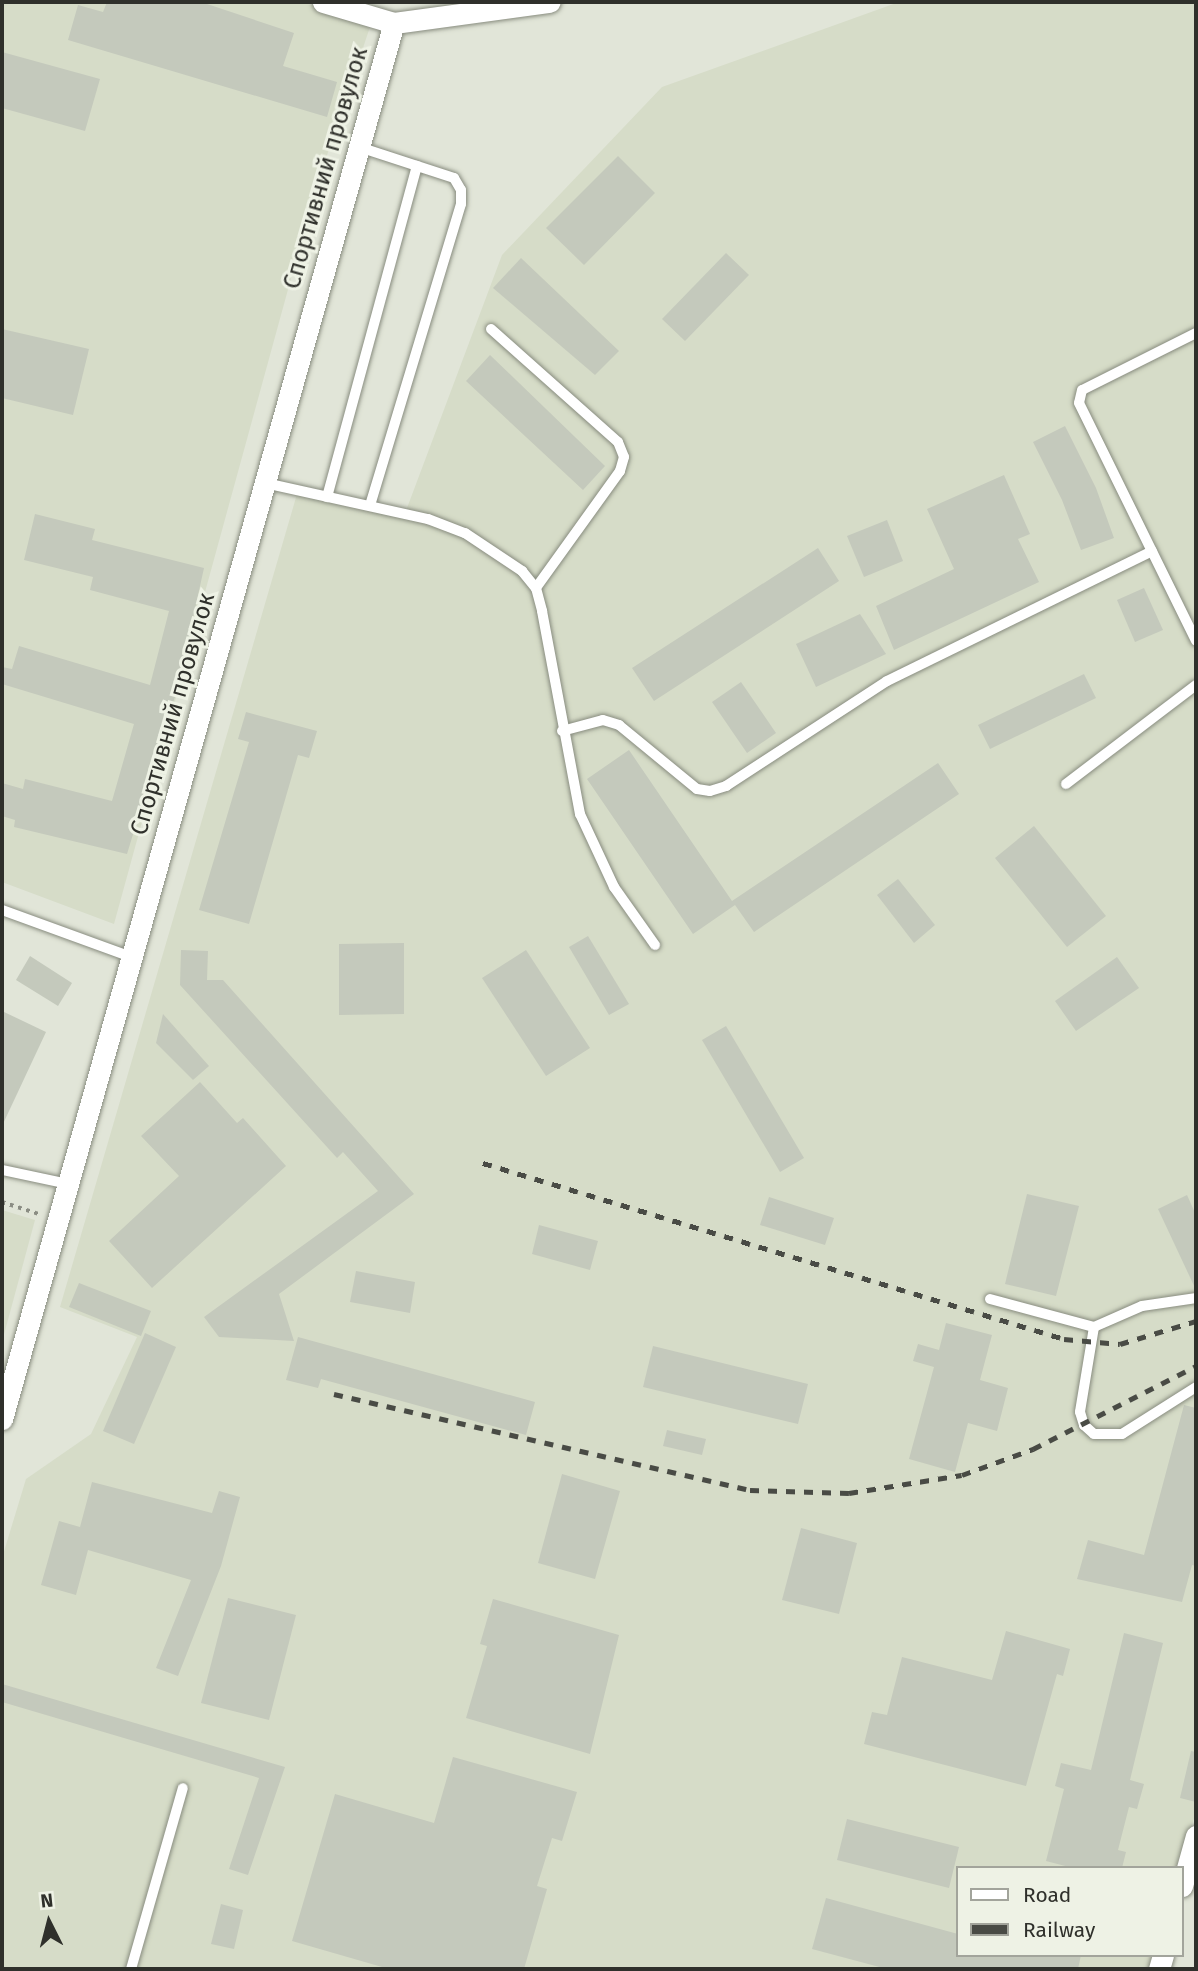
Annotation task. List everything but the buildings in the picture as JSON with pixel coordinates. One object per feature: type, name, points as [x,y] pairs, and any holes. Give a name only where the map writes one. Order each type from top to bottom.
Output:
[{"type":"street","points":[[323,2],[367,8],[394,23],[550,2]]},
{"type":"street","name":"Спортивний провулок","points":[[2,1419],[394,23]]},
{"type":"street","points":[[1184,1879],[1196,1836]]},
{"type":"lane","points":[[359,147],[454,178],[461,190],[461,204],[370,506]]},
{"type":"lane","points":[[327,496],[417,166]]},
{"type":"lane","points":[[491,329],[618,442],[624,457],[620,471],[536,588]]},
{"type":"lane","points":[[1196,333],[1082,390],[1079,402],[1196,641]]},
{"type":"lane","points":[[265,483],[370,506],[465,533],[522,571],[536,588],[580,814],[594,853],[655,945]]},
{"type":"lane","points":[[562,731],[603,720],[619,725],[697,789],[710,791],[726,786],[887,681],[1152,551]]},
{"type":"lane","points":[[1066,784],[1196,685]]},
{"type":"lane","points":[[2,910],[131,957]]},
{"type":"lane","points":[[2,1170],[68,1184]]},
{"type":"lane","points":[[990,1300],[1094,1327],[1142,1306],[1196,1298]]},
{"type":"lane","points":[[1094,1327],[1080,1412],[1084,1425],[1094,1434],[1122,1434],[1196,1387]]},
{"type":"lane","points":[[131,1969],[183,1788]]},
{"type":"path","points":[[2,1202],[58,1220]]},
{"type":"shaded area","points":[[2,2],[300,2],[372,21],[315,191],[114,924],[2,882]]},
{"type":"shaded area","points":[[899,2],[1196,2],[1196,1811],[1181,1866],[956,1866],[956,1957],[1154,1957],[1151,1969],[2,1969],[2,1558],[26,1479],[91,1434],[137,1337],[60,1307],[297,494],[404,516],[502,255],[662,87]]},
{"type":"shaded area","points":[[2,1210],[35,1220],[2,1342]]},
{"type":"railway","points":[[483,1163],[1064,1339],[1120,1344],[1196,1321]]},
{"type":"railway","points":[[334,1394],[750,1490],[849,1493],[962,1475],[1033,1449],[1196,1366]]}]
